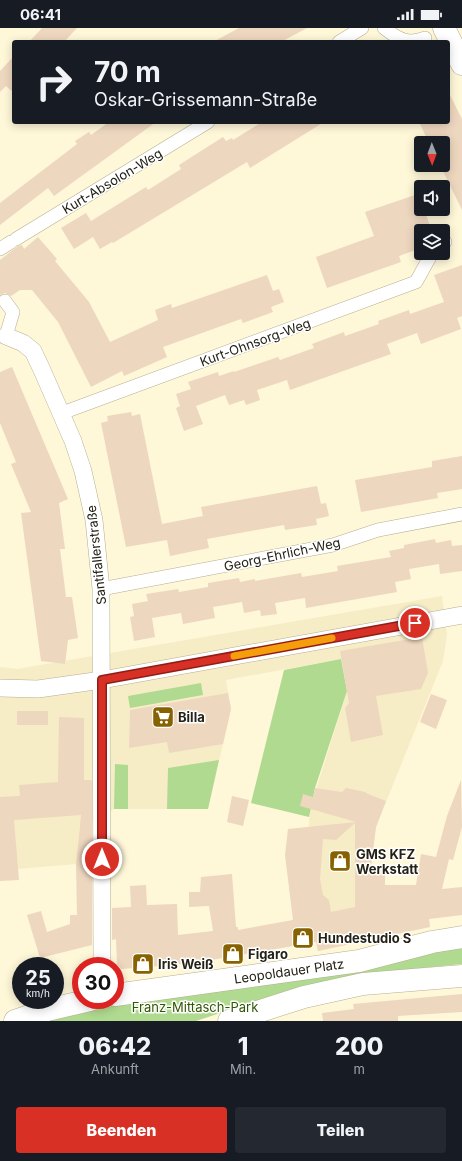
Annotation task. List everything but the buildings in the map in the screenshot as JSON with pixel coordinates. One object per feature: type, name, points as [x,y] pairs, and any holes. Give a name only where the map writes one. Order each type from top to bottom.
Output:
[{"type":"street","points":[[342,40],[362,28]]},
{"type":"street","points":[[384,28],[401,40]]},
{"type":"street","points":[[417,40],[435,33]]},
{"type":"street","points":[[450,50],[462,64]]},
{"type":"street","name":"Kurt-Absolon-Weg","points":[[6,245],[205,124]]},
{"type":"street","name":"Kurt-Ohnsorg-Weg","points":[[62,413],[416,282],[428,260]]},
{"type":"street","points":[[5,301],[13,312],[6,336]]},
{"type":"street","name":"Santifallerstraße","points":[[6,336],[23,343],[33,351],[62,413],[73,441],[91,504],[97,540],[101,589],[102,957]]},
{"type":"street","name":"Georg-Ehrlich-Weg","points":[[101,589],[333,545],[378,530],[462,514]]},
{"type":"street","points":[[0,688],[38,688],[102,680],[462,614]]},
{"type":"street","name":"Leopoldauer Platz","points":[[124,994],[359,961],[432,942],[462,937]]},
{"type":"street","name":"Leopoldauer Platz","points":[[229,1021],[304,997],[363,984],[462,976]]},
{"type":"street","points":[[15,1021],[47,1010],[72,1004]]},
{"type":"shaded area","points":[[442,596],[447,635],[443,661],[376,827],[371,866],[375,938],[318,951],[311,916],[306,865],[310,809],[347,691],[341,659],[226,680],[231,709],[208,809],[114,809],[95,822],[80,823],[76,864],[18,869],[0,881],[0,667],[17,669]]},
{"type":"green space","points":[[341,659],[347,691],[315,788],[309,817],[251,803],[284,670]]},
{"type":"green space","points":[[201,683],[203,695],[130,708],[128,696]]},
{"type":"green space","points":[[219,760],[208,809],[167,809],[168,768]]},
{"type":"green space","points":[[115,764],[128,765],[128,809],[114,809]]},
{"type":"green space","name":"Franz-Mittasch-Park","points":[[462,942],[462,964],[372,973],[293,989],[196,1021],[47,1021],[99,1009],[124,1009],[124,1003]]},
{"type":"slow traffic","points":[[234,656],[332,638]]},
{"type":"place","name":"Billa","points":[[163,717]]},
{"type":"place","name":"GMS KFZ Werkstatt","points":[[340,861]]},
{"type":"place","name":"Hundestudio S","points":[[303,938]]},
{"type":"place","name":"Figaro","points":[[233,954]]},
{"type":"place","name":"Iris Weiß","points":[[143,964]]},
{"type":"route","points":[[102,859],[102,680],[415,623]]}]
